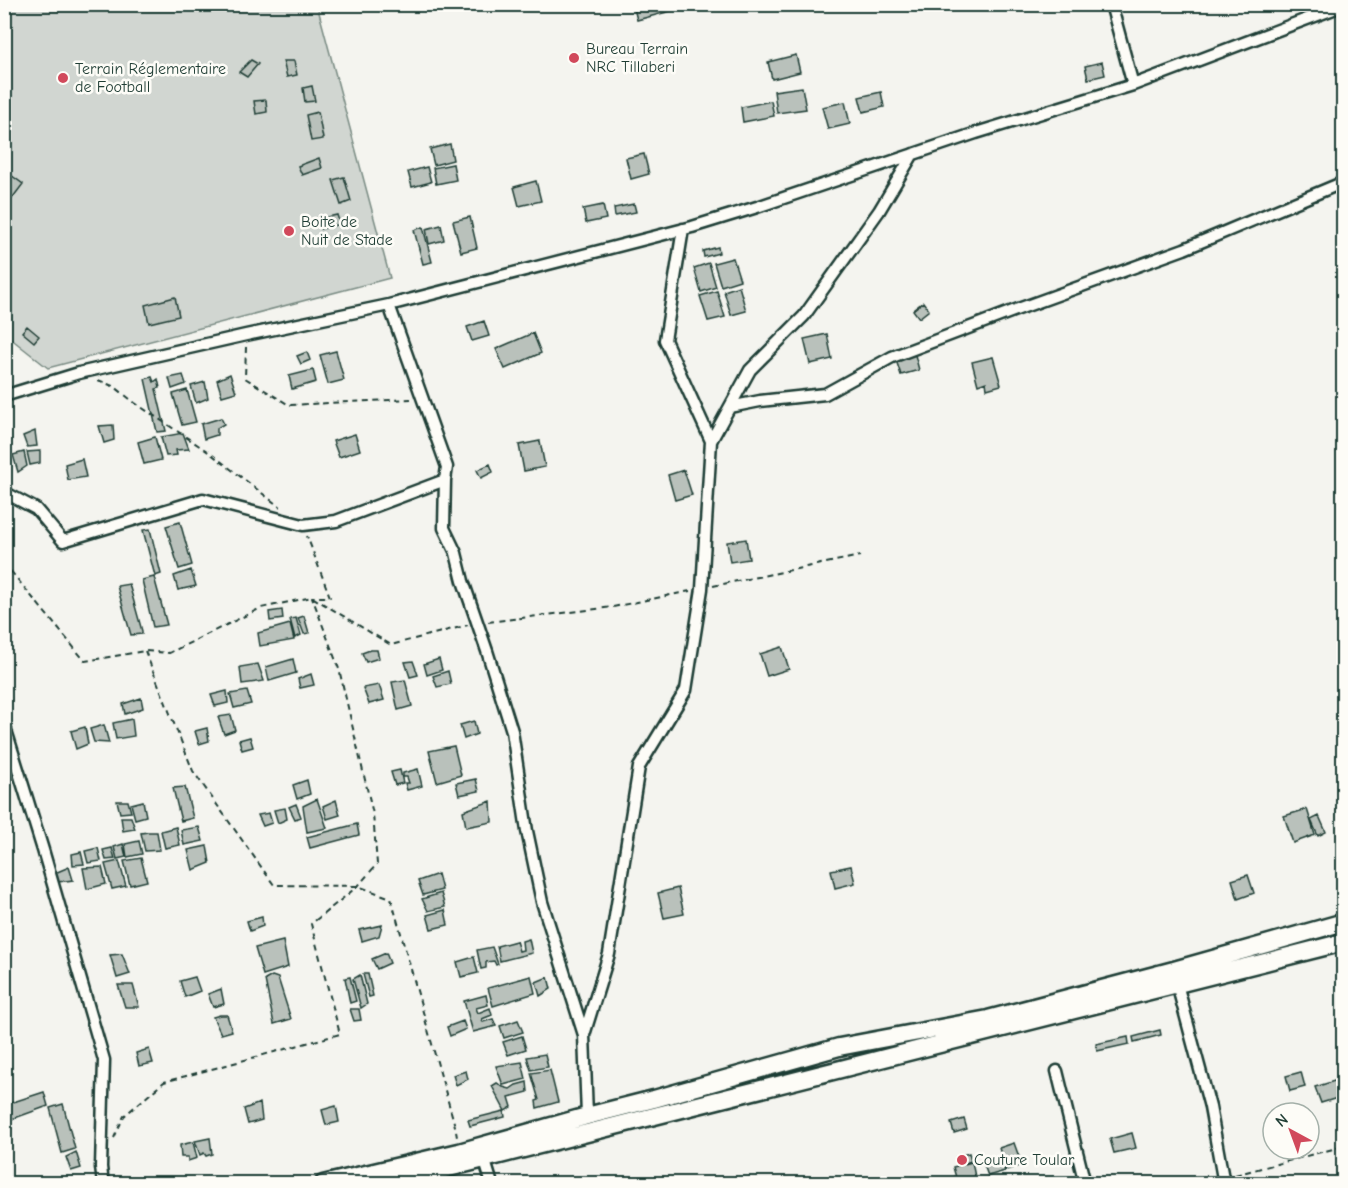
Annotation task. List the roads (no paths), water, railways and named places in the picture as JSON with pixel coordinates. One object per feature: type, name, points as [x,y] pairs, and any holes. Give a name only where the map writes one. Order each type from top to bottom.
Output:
[{"type":"main road","points":[[323,1184],[459,1152],[839,1047],[988,1019],[1344,922]]},
{"type":"main road","points":[[385,1184],[1344,942]]},
{"type":"street","points":[[1111,4],[1133,85]]},
{"type":"street","points":[[4,396],[79,373],[389,305],[684,229],[757,207],[976,133],[1133,85],[1344,5]]},
{"type":"street","points":[[584,1035],[609,954],[639,767],[686,690],[702,589],[711,441],[750,370],[804,316],[879,211],[913,154]]},
{"type":"street","points":[[730,407],[760,401],[825,394],[892,357],[1184,249],[1344,182]]},
{"type":"street","points":[[684,229],[665,340],[711,441]]},
{"type":"street","points":[[389,305],[447,467],[444,528],[456,553],[512,731],[527,831],[542,902],[584,1035],[587,1116]]},
{"type":"street","points":[[4,492],[36,508],[63,541],[203,499],[303,525],[336,521],[445,480]]},
{"type":"street","points":[[4,724],[104,1060],[101,1167],[103,1184]]},
{"type":"street","points":[[1177,984],[1210,1107],[1224,1181]]},
{"type":"street","points":[[1057,1071],[1085,1184]]},
{"type":"street","points":[[484,1158],[492,1184]]},
{"type":"place","name":"Bureau Terrain NRC Tillaberi","points":[[574,58]]},
{"type":"place","name":"Terrain Réglementaire de Football","points":[[63,78]]},
{"type":"place","name":"Boite de Nuit de Stade","points":[[289,231]]},
{"type":"place","name":"Couture Toular","points":[[962,1160]]}]
